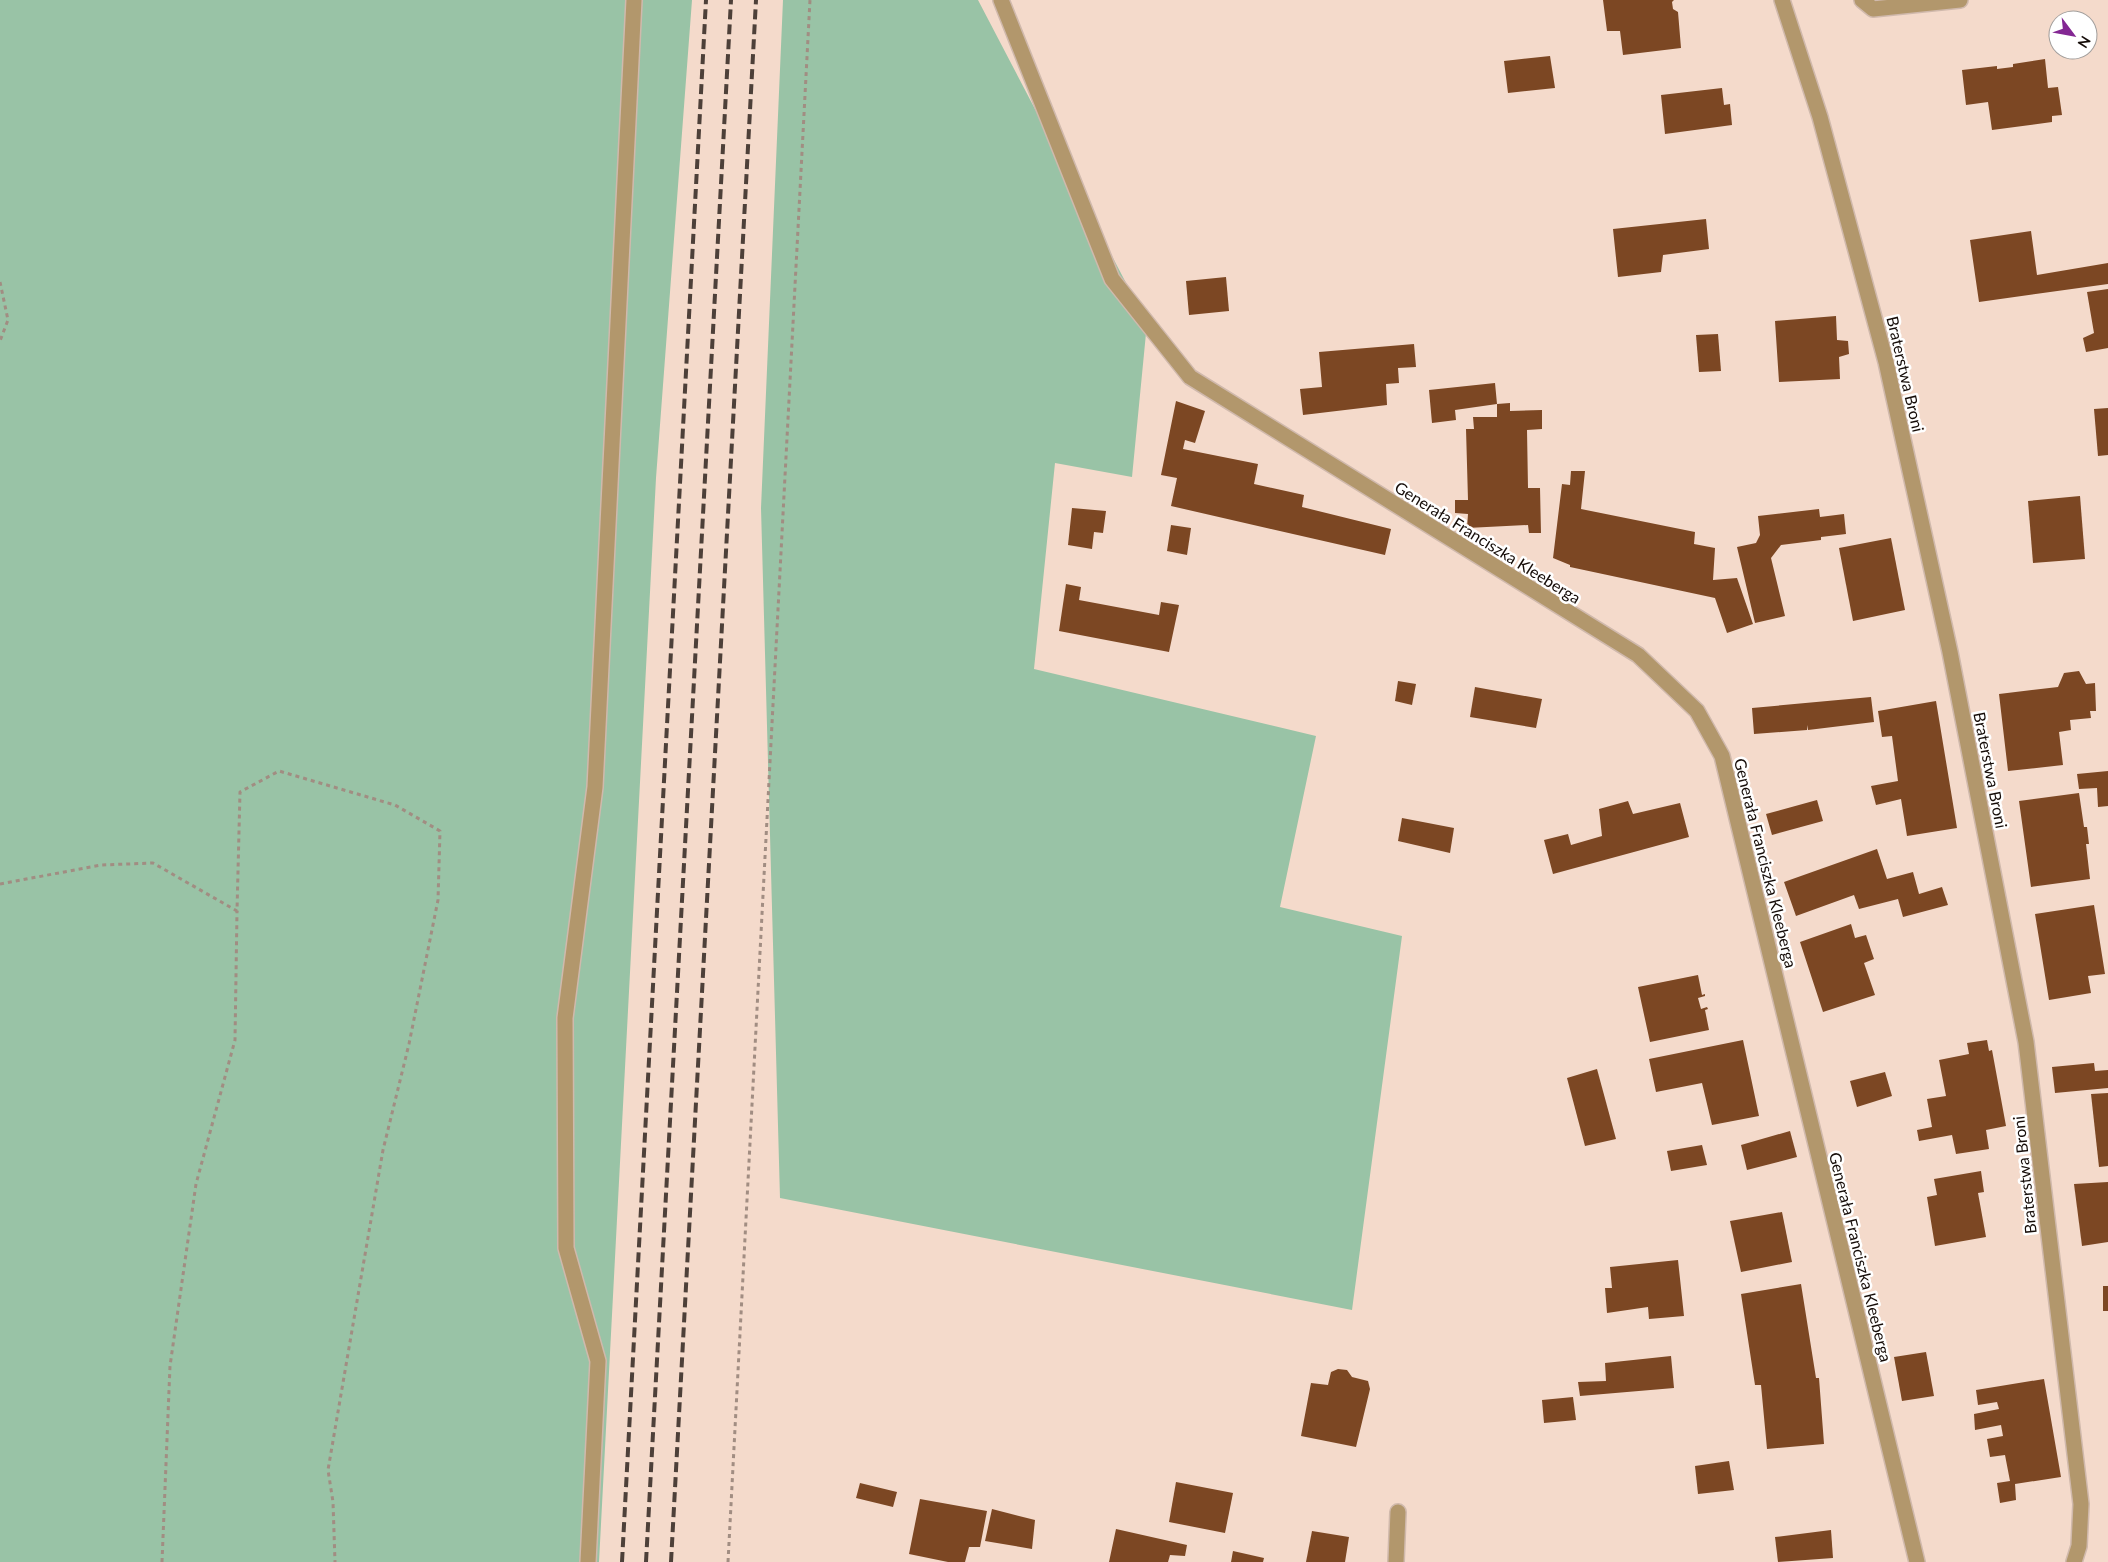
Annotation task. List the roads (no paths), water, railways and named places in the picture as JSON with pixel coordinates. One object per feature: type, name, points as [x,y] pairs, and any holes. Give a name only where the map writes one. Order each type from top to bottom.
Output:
[{"type":"street","points":[[588,1562],[598,1361],[566,1248],[565,1018],[595,787],[634,0]]},
{"type":"street","name":"Generała Franciszka Kleeberga","points":[[1001,0],[1112,279],[1190,377],[1638,655],[1698,711],[1722,756],[1917,1562]]},
{"type":"street","name":"Braterstwa Broni","points":[[1782,0],[1820,117],[1886,362],[1950,652],[2026,1042],[2081,1504],[2079,1546],[2074,1562]]},
{"type":"street","points":[[1862,0],[1873,9],[1960,0]]},
{"type":"street","points":[[1396,1562],[1398,1512]]},
{"type":"railway","points":[[622,1562],[706,0]]},
{"type":"railway","points":[[646,1562],[731,0]]},
{"type":"railway","points":[[671,1562],[756,0]]}]
